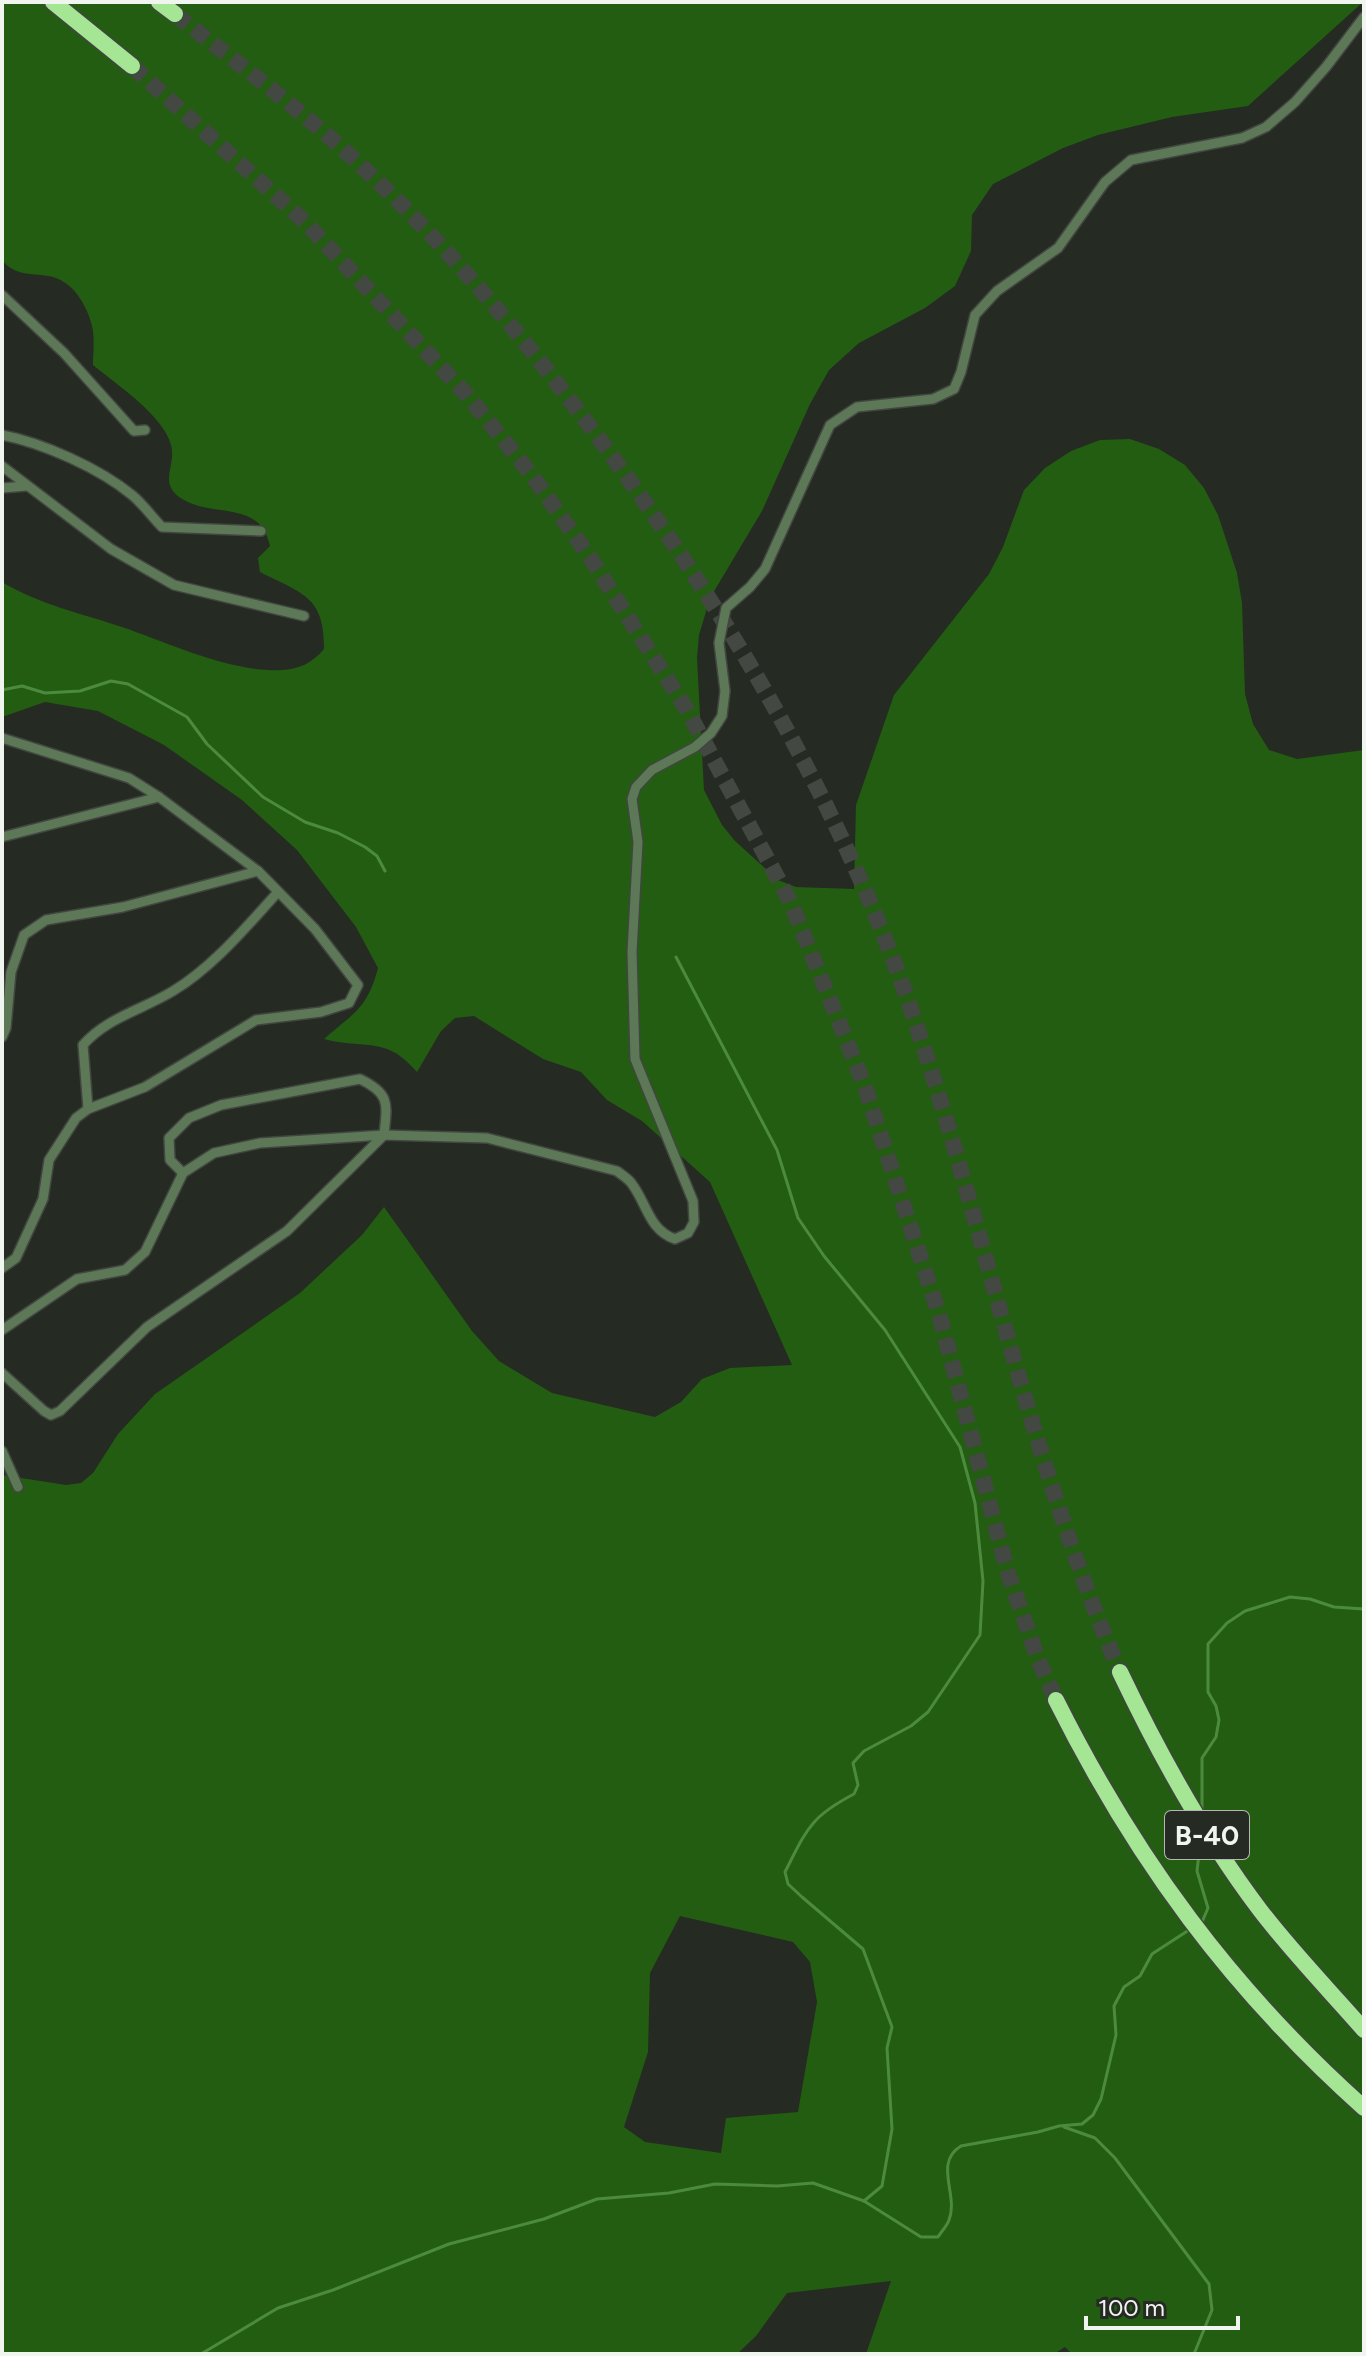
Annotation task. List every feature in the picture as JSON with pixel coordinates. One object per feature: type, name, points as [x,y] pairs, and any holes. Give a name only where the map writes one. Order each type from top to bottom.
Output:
[{"type":"highway","points":[[39,2],[72,20]]},
{"type":"highway","points":[[53,2],[132,66]]},
{"type":"highway","points":[[159,2],[175,14]]},
{"type":"highway","name":"B-40","points":[[1120,1672],[1143,1721],[1204,1831],[1284,1941],[1364,2030]]},
{"type":"highway","name":"B-40","points":[[1056,1700],[1087,1761],[1141,1853],[1198,1932],[1251,1996],[1301,2049],[1364,2108]]},
{"type":"street","points":[[2,1330],[77,1279],[125,1270],[145,1252],[183,1173],[214,1153],[260,1143],[384,1135],[487,1138],[617,1171],[631,1182],[656,1227],[665,1235],[675,1239],[688,1233],[694,1222],[693,1201],[635,1059],[632,952],[639,857],[632,799],[636,787],[652,770],[695,747],[711,733],[722,716],[725,691],[719,643],[726,608],[765,569],[830,425],[857,407],[933,399],[954,389],[975,315],[997,291],[1058,248],[1105,182],[1131,160],[1242,138],[1266,127],[1295,102],[1364,17]]},
{"type":"street","points":[[2,295],[64,353],[134,431],[145,430]]},
{"type":"street","points":[[2,435],[28,440],[88,468],[132,495],[162,527],[261,531]]},
{"type":"street","points":[[2,466],[111,549],[174,585],[304,616]]},
{"type":"street","points":[[2,488],[26,486]]},
{"type":"street","points":[[2,738],[129,778],[159,797],[258,871],[315,929],[358,985],[349,1003],[321,1012],[256,1020],[145,1087],[88,1109],[76,1118],[49,1160],[43,1199],[16,1258],[2,1268]]},
{"type":"street","points":[[2,837],[159,797]]},
{"type":"street","points":[[2,1037],[6,1028],[11,972],[24,935],[46,920],[123,907],[258,871]]},
{"type":"street","points":[[88,1109],[83,1045],[94,1032],[176,989],[230,944],[278,892]]},
{"type":"street","points":[[2,1373],[44,1411],[51,1415],[60,1411],[147,1327],[287,1231],[384,1135],[387,1107],[379,1088],[360,1079],[221,1105],[189,1118],[169,1138],[170,1160],[183,1173]]},
{"type":"street","points":[[2,1451],[18,1487]]},
{"type":"green space","points":[[2,2],[1363,2],[1248,106],[1172,117],[1098,135],[1063,148],[993,184],[972,215],[971,251],[955,286],[925,308],[859,343],[829,370],[810,404],[762,511],[710,598],[699,635],[697,658],[704,790],[722,825],[778,880],[796,887],[854,889],[856,805],[894,695],[989,574],[1003,547],[1024,490],[1045,468],[1071,451],[1100,440],[1130,439],[1159,449],[1185,465],[1204,488],[1218,515],[1237,573],[1242,603],[1245,694],[1253,724],[1269,750],[1297,759],[1364,750],[1364,2354],[1072,2354],[1065,2347],[1054,2354],[866,2354],[891,2281],[787,2293],[756,2336],[737,2354],[2,2354],[2,1475],[66,1485],[81,1483],[93,1473],[118,1434],[155,1394],[300,1293],[362,1235],[384,1207],[472,1331],[499,1361],[552,1393],[655,1417],[681,1402],[702,1379],[730,1368],[792,1365],[710,1182],[642,1121],[607,1100],[581,1072],[543,1059],[474,1016],[455,1018],[441,1031],[417,1072],[406,1060],[385,1048],[324,1039],[364,1002],[378,968],[356,927],[297,850],[242,800],[164,745],[98,711],[45,702],[2,717],[2,582],[46,603],[201,656],[243,667],[263,670],[294,668],[310,662],[324,649],[323,631],[315,606],[298,591],[260,572],[258,558],[270,546],[257,522],[235,512],[196,505],[184,500],[171,488],[172,453],[167,434],[138,401],[93,365],[92,326],[77,294],[57,278],[18,271],[2,260]],"holes":[[[680,1916],[793,1942],[810,1962],[817,2002],[798,2112],[726,2118],[721,2153],[645,2142],[624,2127],[648,2052],[650,1973]]]},
{"type":"waterway","points":[[2,690],[22,686],[45,693],[80,691],[111,681],[128,684],[187,717],[207,744],[263,797],[305,822],[338,833],[365,847],[377,856],[385,871]]},
{"type":"waterway","points":[[676,957],[777,1150],[798,1218],[824,1256],[885,1330],[960,1447],[975,1503],[983,1581],[980,1635],[928,1712],[911,1726],[864,1751],[853,1763],[858,1785],[854,1794],[828,1810],[811,1826],[785,1872],[788,1884],[863,1949],[892,2027],[887,2048],[892,2129],[882,2186],[864,2201]]},
{"type":"waterway","points":[[1202,1810],[1202,1758],[1216,1737],[1219,1720],[1208,1692],[1208,1644],[1227,1623],[1245,1611],[1290,1597],[1310,1599],[1334,1607],[1364,1609]]},
{"type":"waterway","points":[[1201,1837],[1197,1871],[1208,1908],[1202,1922]]},
{"type":"waterway","points":[[201,2354],[278,2308],[333,2290],[449,2244],[544,2219],[597,2199],[669,2193],[715,2184],[777,2186],[813,2183],[864,2201],[921,2237],[938,2237],[948,2222],[951,2210],[949,2161],[961,2146],[1082,2124],[1093,2115],[1101,2099],[1116,2035],[1114,2006],[1124,1987],[1140,1976],[1152,1954],[1192,1928]]},
{"type":"waterway","points":[[1064,2127],[1095,2138],[1115,2158],[1209,2284],[1212,2310],[1194,2354]]},
{"type":"tunnel","points":[[175,14],[325,133],[438,242],[529,348],[614,459],[704,590],[746,658],[822,798],[887,943],[940,1100],[1060,1512],[1120,1672]]},
{"type":"tunnel","points":[[132,66],[305,222],[467,395],[531,474],[589,556],[687,710],[790,901],[864,1084],[939,1314],[1008,1573],[1056,1700]]}]
